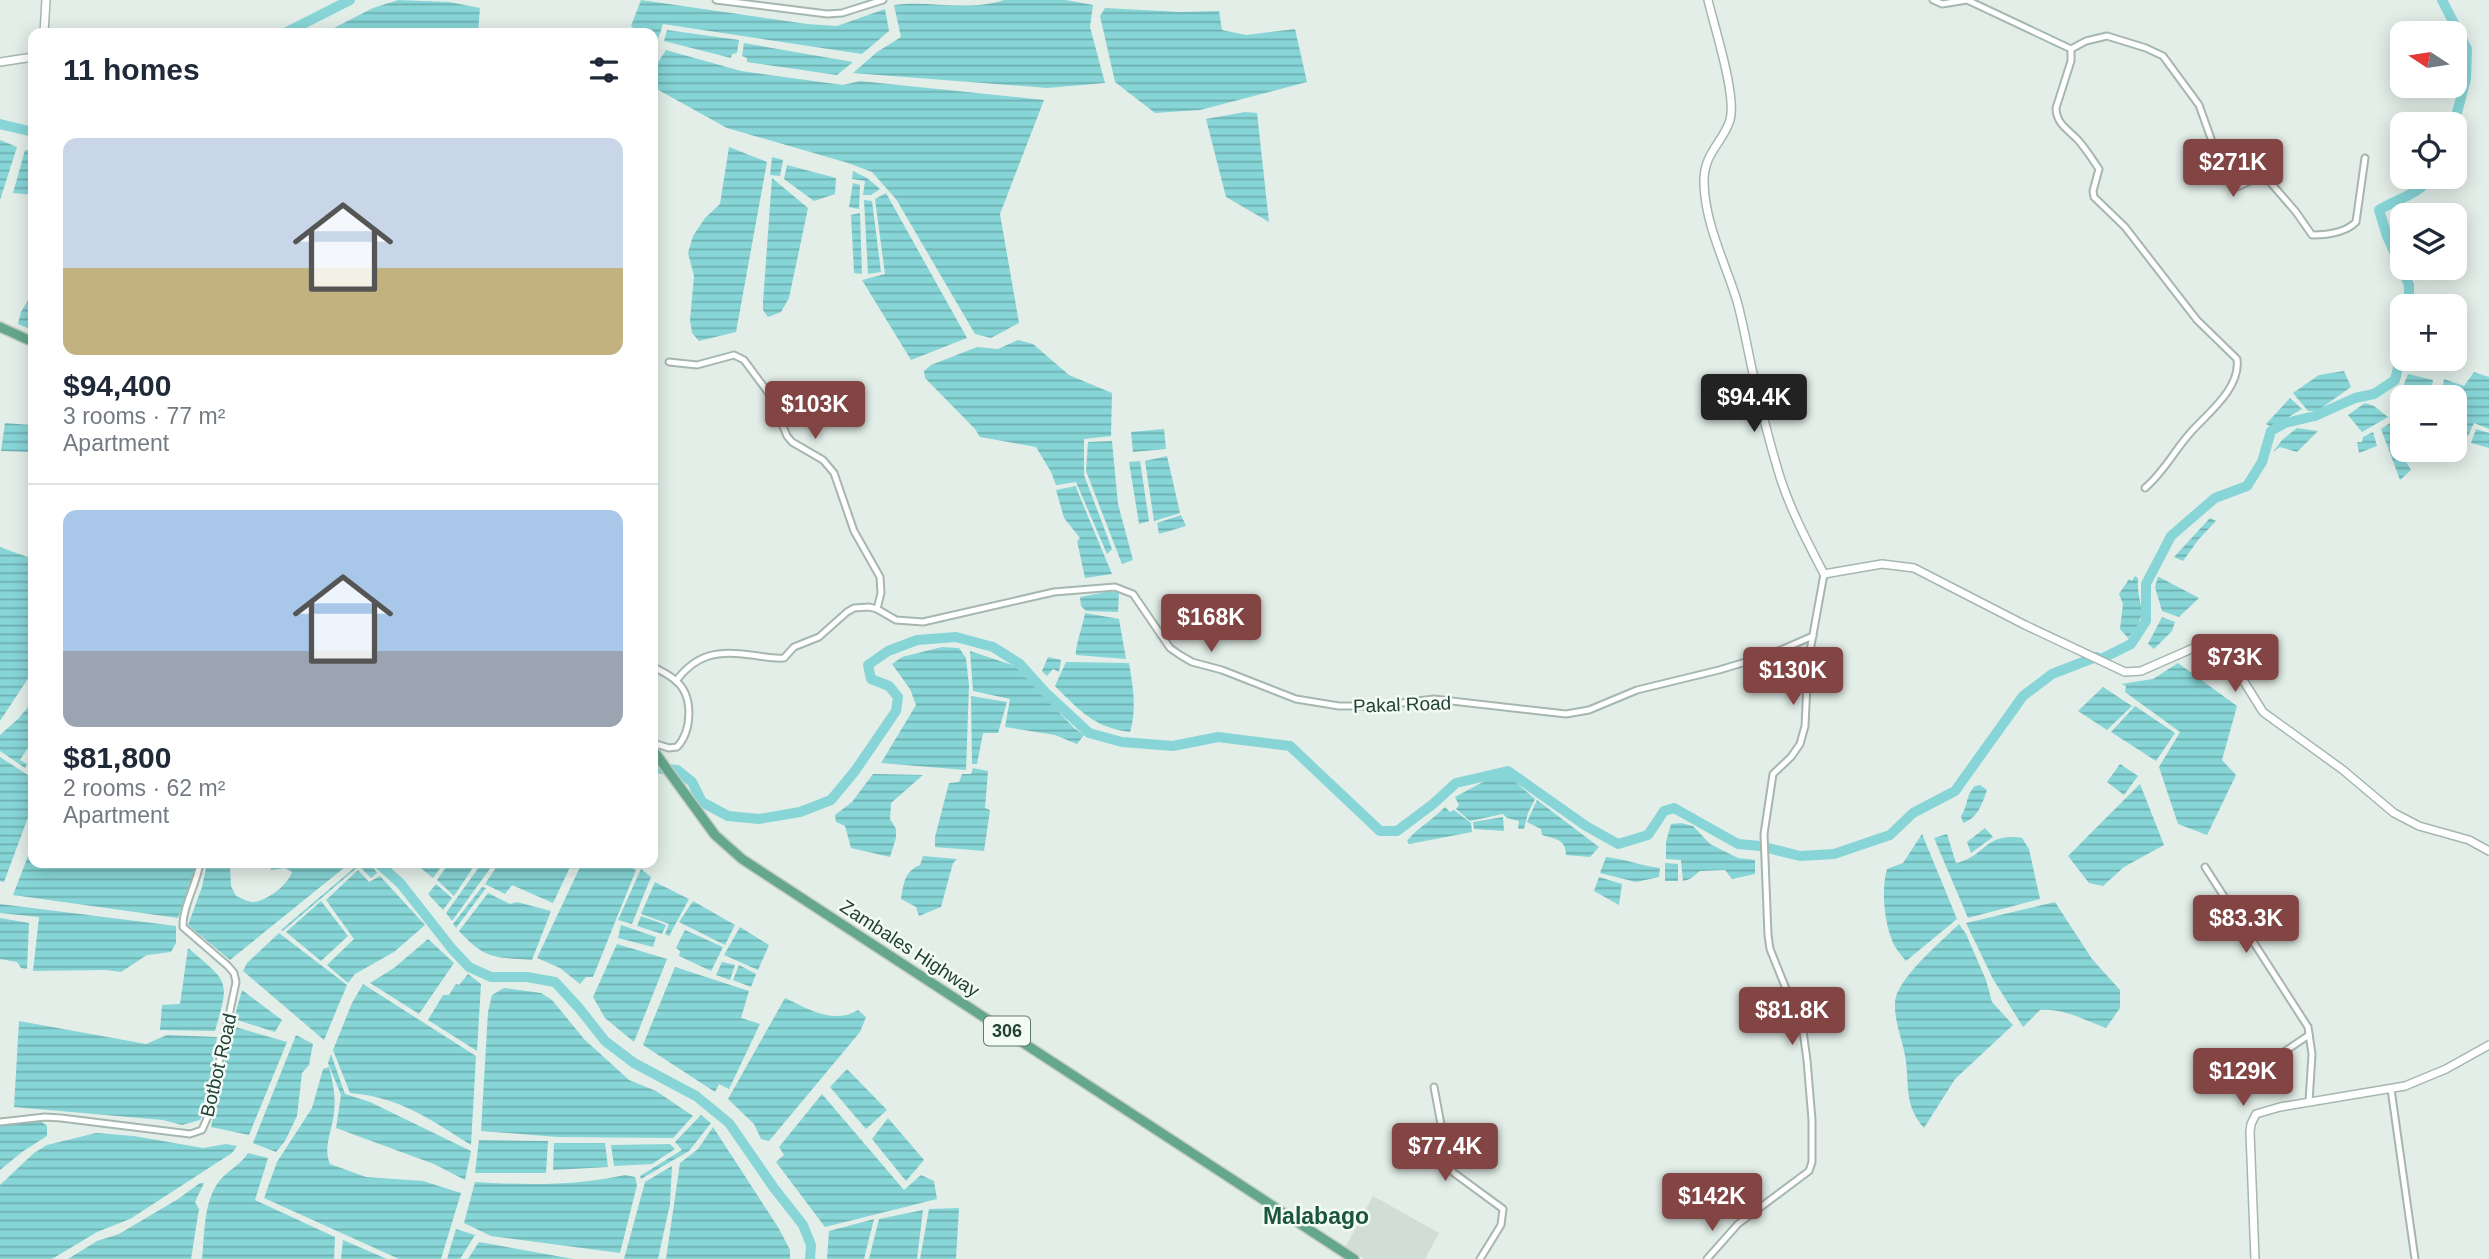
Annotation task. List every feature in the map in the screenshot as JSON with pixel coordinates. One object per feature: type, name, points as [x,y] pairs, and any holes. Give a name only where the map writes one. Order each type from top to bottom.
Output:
[{"type":"main road","points":[[0,327],[28,340]]},
{"type":"main road","name":"Zambales Highway","points":[[658,759],[715,835],[752,867],[1354,1259]]},
{"type":"street","points":[[44,28],[46,0]]},
{"type":"street","points":[[716,0],[827,14],[842,13],[883,0]]},
{"type":"street","points":[[1707,1259],[1738,1224],[1809,1171],[1812,1162],[1812,1121],[1803,1031],[1770,950],[1764,834],[1773,774],[1800,744],[1805,726],[1808,662],[1824,574],[1794,514],[1781,479],[1758,398],[1737,302],[1708,218],[1704,182],[1706,166],[1713,147],[1730,122],[1731,113],[1729,85],[1708,0]]},
{"type":"street","points":[[1933,0],[1942,4],[1967,0],[2071,49]]},
{"type":"street","points":[[2071,49],[2086,41],[2107,36],[2163,56],[2199,105],[2223,172],[2237,187],[2264,175],[2296,212],[2312,236],[2350,228],[2356,222],[2365,158]]},
{"type":"street","points":[[2071,49],[2071,61],[2056,115],[2099,169],[2094,197],[2125,227],[2197,320],[2237,359],[2238,365],[2231,384],[2221,400],[2189,434],[2167,466],[2145,488]]},
{"type":"street","points":[[0,62],[28,58]]},
{"type":"street","points":[[669,362],[697,365],[734,355],[744,360],[771,395],[787,436],[792,442],[823,460],[834,473],[854,531],[880,577],[881,593],[877,609],[864,607],[850,610],[819,637],[794,646],[784,658],[730,653],[711,656],[693,662],[676,681]]},
{"type":"street","points":[[1824,574],[1882,564],[1914,568],[2025,625],[2134,673],[2205,643],[2223,649],[2263,712],[2343,770],[2394,813],[2419,826],[2469,840],[2489,851]]},
{"type":"street","name":"Pakal Road","points":[[877,609],[896,620],[923,622],[1054,592],[1122,588],[1133,594],[1170,648],[1180,656],[1296,699],[1339,706],[1377,706],[1434,699],[1566,714],[1589,710],[1644,688],[1769,655],[1814,636]]},
{"type":"street","points":[[658,669],[676,681],[685,693],[688,719],[680,745],[673,748],[658,744]]},
{"type":"street","points":[[2205,867],[2308,1027],[2312,1054],[2309,1102]]},
{"type":"street","name":"Botbot Road","points":[[0,1122],[45,1117],[190,1135],[202,1130],[208,1116],[236,982],[234,973],[228,966],[183,927],[199,868]]},
{"type":"street","points":[[2229,1089],[2296,1041],[2309,1035]]},
{"type":"street","points":[[2255,1259],[2250,1124],[2256,1114],[2309,1102],[2391,1089],[2446,1069],[2489,1045]]},
{"type":"street","points":[[1434,1087],[1449,1167],[1503,1209],[1500,1225],[1480,1259]]},
{"type":"street","points":[[2391,1089],[2416,1259]]},
{"type":"shaded area","points":[[1373,1196],[1439,1233],[1425,1259],[1365,1259],[1345,1248]]},
{"type":"water","points":[[398,0],[449,2],[480,8],[478,28],[334,28],[373,8]]},
{"type":"water","points":[[641,0],[837,26],[885,9],[889,31],[862,54],[663,24],[658,39],[658,28],[631,26]]},
{"type":"water","points":[[1004,0],[1066,0],[1093,5],[1090,27],[1105,83],[1047,88],[853,73],[877,52],[901,37],[894,5],[962,6]]},
{"type":"water","points":[[1105,8],[1219,11],[1222,30],[1246,35],[1295,29],[1307,82],[1200,110],[1155,113],[1115,82],[1100,16]]},
{"type":"water","points":[[667,30],[739,40],[737,53],[732,54],[731,58],[664,41]]},
{"type":"water","points":[[744,43],[853,62],[837,75],[747,62],[747,58],[742,56]]},
{"type":"water","points":[[666,50],[741,71],[843,85],[860,81],[1044,100],[1000,214],[1019,323],[991,338],[975,334],[896,199],[872,172],[727,128],[658,90],[658,62]]},
{"type":"water","points":[[1245,112],[1257,113],[1269,222],[1226,197],[1206,119]]},
{"type":"water","points":[[0,140],[17,147],[0,200]]},
{"type":"water","points":[[729,147],[767,162],[736,332],[699,341],[692,333],[690,320],[694,276],[688,253],[693,236],[705,218],[720,204]]},
{"type":"water","points":[[25,150],[28,150],[28,194],[13,193]]},
{"type":"water","points":[[772,157],[783,160],[780,176],[770,175]]},
{"type":"water","points":[[787,165],[836,178],[835,194],[814,201],[784,179]]},
{"type":"water","points":[[853,171],[880,189],[871,195],[863,195],[865,181],[852,179]]},
{"type":"water","points":[[772,178],[808,208],[789,298],[781,312],[768,317],[763,310],[763,302]]},
{"type":"water","points":[[853,183],[860,185],[859,209],[849,207]]},
{"type":"water","points":[[886,193],[967,338],[911,360],[862,280],[885,274],[875,199]]},
{"type":"water","points":[[864,200],[872,201],[881,272],[868,274]]},
{"type":"water","points":[[860,213],[862,274],[854,273],[851,215]]},
{"type":"water","points":[[28,300],[28,328],[18,324]]},
{"type":"water","points":[[1018,340],[1033,344],[1069,375],[1112,393],[1111,436],[1084,439],[1084,475],[1112,549],[1107,554],[1076,482],[1056,485],[1036,447],[980,437],[925,378],[924,371],[931,365],[977,347],[998,349]]},
{"type":"water","points":[[2344,371],[2351,387],[2317,411],[2308,411],[2293,393],[2319,375]]},
{"type":"water","points":[[2474,372],[2489,377],[2489,429],[2474,423],[2468,436],[2467,385],[2465,385]]},
{"type":"water","points":[[2408,374],[2433,380],[2432,385],[2404,385]]},
{"type":"water","points":[[2444,379],[2461,385],[2443,385]]},
{"type":"water","points":[[2290,398],[2302,409],[2272,427],[2266,424]]},
{"type":"water","points":[[2365,403],[2374,406],[2388,417],[2362,432],[2348,415]]},
{"type":"water","points":[[5,423],[28,425],[28,452],[1,451]]},
{"type":"water","points":[[2390,423],[2390,453],[2381,429]]},
{"type":"water","points":[[2297,428],[2318,431],[2297,452],[2280,447],[2273,452],[2282,440]]},
{"type":"water","points":[[1164,429],[1166,449],[1133,452],[1131,432]]},
{"type":"water","points":[[2476,429],[2489,433],[2489,448],[2471,443]]},
{"type":"water","points":[[2373,432],[2377,446],[2359,453],[2357,442],[2362,442],[2363,437]]},
{"type":"water","points":[[1112,441],[1118,504],[1133,560],[1122,564],[1086,471],[1088,442]]},
{"type":"water","points":[[1167,456],[1180,513],[1154,521],[1145,461]]},
{"type":"water","points":[[1140,461],[1149,521],[1139,524],[1129,462]]},
{"type":"water","points":[[2393,462],[2406,462],[2411,470],[2400,480]]},
{"type":"water","points":[[1076,486],[1112,574],[1085,578],[1077,541],[1080,538],[1064,518],[1056,490]]},
{"type":"water","points":[[1181,515],[1186,526],[1159,534],[1157,523]]},
{"type":"water","points":[[2210,518],[2216,521],[2183,561],[2174,557]]},
{"type":"water","points":[[0,547],[28,557],[28,679],[0,721]]},
{"type":"water","points":[[2135,576],[2138,578],[2141,615],[2128,638],[2120,629],[2123,604],[2119,594],[2129,579],[2132,581]]},
{"type":"water","points":[[2158,577],[2199,598],[2179,617],[2162,611],[2155,587]]},
{"type":"water","points":[[1119,592],[1118,612],[1086,611],[1081,606],[1080,597]]},
{"type":"water","points":[[1085,613],[1119,619],[1126,659],[1076,655]]},
{"type":"water","points":[[2162,617],[2175,622],[2172,631],[2154,649],[2148,644]]},
{"type":"water","points":[[942,647],[959,648],[966,658],[969,686],[966,770],[881,763],[916,705],[910,689],[892,664],[902,657]]},
{"type":"water","points":[[970,651],[1015,666],[1074,728],[1084,735],[1077,744],[1055,735],[1005,727],[1010,699],[973,691]]},
{"type":"water","points":[[1048,657],[1061,660],[1059,672],[1053,669],[1047,676],[1042,671]]},
{"type":"water","points":[[1066,662],[1129,663],[1134,707],[1130,732],[1097,722],[1055,686]]},
{"type":"water","points":[[2178,663],[2237,706],[2222,760],[2236,775],[2207,835],[2178,824],[2159,767],[2180,732],[2125,692],[2126,686],[2121,684],[2153,679]]},
{"type":"water","points":[[2103,687],[2132,706],[2107,730],[2078,711]]},
{"type":"water","points":[[971,696],[1007,702],[998,733],[983,733],[977,764],[972,764]]},
{"type":"water","points":[[2135,706],[2175,733],[2156,761],[2111,732]]},
{"type":"water","points":[[28,707],[28,748],[20,760],[27,764],[25,768],[0,751],[0,735]]},
{"type":"water","points":[[0,757],[28,775],[28,817],[4,882],[0,881]]},
{"type":"water","points":[[2120,764],[2138,776],[2124,795],[2107,782]]},
{"type":"water","points":[[973,768],[988,771],[985,808],[990,810],[984,851],[935,847],[935,837],[949,783],[959,782],[962,774],[971,774]]},
{"type":"water","points":[[873,774],[923,775],[891,803],[890,819],[896,829],[896,838],[890,857],[851,848],[845,826],[836,822],[835,815],[852,802]]},
{"type":"water","points":[[1506,774],[1535,799],[1524,829],[1518,829],[1519,821],[1503,814],[1470,821],[1456,809],[1459,805],[1455,797],[1494,776]]},
{"type":"water","points":[[2140,784],[2164,845],[2124,867],[2103,886],[2089,883],[2068,856]]},
{"type":"water","points":[[1980,785],[1987,790],[1981,805],[1972,818],[1963,823],[1961,816],[1970,793],[1975,786]]},
{"type":"water","points":[[1537,800],[1599,847],[1590,857],[1566,855],[1562,843],[1542,835],[1541,829],[1527,822]]},
{"type":"water","points":[[1445,807],[1450,812],[1454,810],[1471,823],[1472,832],[1409,844],[1407,841],[1411,836]]},
{"type":"water","points":[[1503,817],[1504,831],[1474,829],[1473,822]]},
{"type":"water","points":[[1671,824],[1693,826],[1710,844],[1738,858],[1755,860],[1755,874],[1732,879],[1725,870],[1700,871],[1683,881],[1681,860],[1666,859],[1666,842]]},
{"type":"water","points":[[1985,828],[1993,837],[1971,853],[1967,842]]},
{"type":"water","points":[[1922,834],[1957,919],[1906,961],[1893,943],[1887,925],[1884,906],[1885,878],[1887,869],[1903,863]]},
{"type":"water","points":[[1947,834],[1956,863],[1974,856],[1992,842],[2009,837],[2022,838],[2029,849],[2040,899],[1968,918],[1934,838]]},
{"type":"water","points":[[28,856],[28,868],[194,868],[178,918],[13,895]]},
{"type":"water","points":[[923,856],[957,859],[953,863],[941,907],[919,916],[916,907],[901,899],[906,879],[911,871],[920,865]]},
{"type":"water","points":[[1606,857],[1660,868],[1659,877],[1636,882],[1600,873]]},
{"type":"water","points":[[1665,863],[1678,864],[1678,881],[1665,881]]},
{"type":"water","points":[[206,868],[230,868],[231,886],[236,896],[253,902],[264,899],[286,882],[292,872],[285,868],[344,868],[230,960],[188,925]]},
{"type":"water","points":[[354,868],[357,868],[283,931],[281,930]]},
{"type":"water","points":[[361,868],[374,868],[377,873],[371,878]]},
{"type":"water","points":[[421,868],[440,868],[433,878]]},
{"type":"water","points":[[445,868],[473,868],[454,896],[437,880]]},
{"type":"water","points":[[478,868],[490,868],[452,921],[446,913]]},
{"type":"water","points":[[496,868],[570,868],[553,903],[512,885],[505,894],[485,884]]},
{"type":"water","points":[[580,868],[636,870],[593,977],[586,977],[580,984],[560,968],[537,958]]},
{"type":"water","points":[[641,869],[651,877],[632,924],[618,920]]},
{"type":"water","points":[[358,870],[369,882],[380,876],[425,925],[394,952],[355,974],[348,983],[327,965],[354,939],[326,900]]},
{"type":"water","points":[[1599,877],[1622,884],[1619,905],[1594,891]]},
{"type":"water","points":[[655,882],[689,899],[669,936],[665,934],[669,924],[641,914]]},
{"type":"water","points":[[436,884],[452,898],[443,910],[428,894]]},
{"type":"water","points":[[482,887],[486,888],[456,928],[453,924]]},
{"type":"water","points":[[488,893],[510,904],[517,902],[551,911],[532,960],[491,955],[476,947],[459,931]]},
{"type":"water","points":[[321,901],[348,936],[321,961],[286,932]]},
{"type":"water","points":[[693,901],[735,925],[725,945],[679,922]]},
{"type":"water","points":[[2055,902],[2092,959],[2120,990],[2120,1008],[2106,1028],[2074,1015],[2049,1010],[2040,1010],[2023,1027],[1993,979],[1966,923]]},
{"type":"water","points":[[0,904],[176,926],[176,943],[171,952],[147,955],[121,972],[33,971],[39,917],[0,913]]},
{"type":"water","points":[[641,916],[666,925],[662,934],[637,926]]},
{"type":"water","points":[[0,918],[29,923],[27,969],[21,968],[17,962],[0,959]]},
{"type":"water","points":[[1959,924],[1986,980],[1992,1002],[2013,1025],[1955,1079],[1924,1128],[1911,1105],[1895,1003],[1897,994],[1911,972]]},
{"type":"water","points":[[621,925],[656,937],[653,947],[618,938]]},
{"type":"water","points":[[740,927],[769,945],[758,970],[724,955]]},
{"type":"water","points":[[685,930],[723,947],[711,971],[679,956],[680,951],[676,948]]},
{"type":"water","points":[[279,933],[347,985],[324,1040],[243,971],[247,963]]},
{"type":"water","points":[[428,939],[454,963],[419,1014],[370,983],[394,968]]},
{"type":"water","points":[[617,944],[667,959],[634,1042],[605,1018],[593,997]]},
{"type":"water","points":[[188,948],[212,968],[222,983],[223,1001],[215,1031],[160,1030],[162,1005],[180,1004]]},
{"type":"water","points":[[722,962],[735,965],[730,980],[716,975]]},
{"type":"water","points":[[739,965],[756,974],[751,987],[733,980]]},
{"type":"water","points":[[675,967],[749,991],[741,1018],[760,1024],[729,1089],[719,1084],[715,1092],[643,1045]]},
{"type":"water","points":[[468,974],[481,984],[477,1051],[428,1020],[443,995],[449,995],[456,984],[459,985]]},
{"type":"water","points":[[363,984],[476,1056],[471,1145],[428,1118],[399,1104],[350,1093],[333,1050],[352,1003]]},
{"type":"water","points":[[504,988],[541,993],[552,1000],[584,1039],[629,1080],[656,1091],[693,1116],[673,1138],[558,1137],[481,1131],[488,1012],[492,995]]},
{"type":"water","points":[[242,990],[282,1020],[275,1032],[234,1019]]},
{"type":"water","points":[[785,998],[821,1014],[840,1016],[858,1010],[866,1017],[860,1032],[769,1141],[761,1139],[754,1124],[728,1099]]},
{"type":"water","points":[[19,1021],[146,1044],[167,1035],[217,1037],[205,1111],[200,1120],[182,1125],[163,1120],[14,1107]]},
{"type":"water","points":[[232,1026],[287,1042],[249,1135],[211,1127]]},
{"type":"water","points":[[296,1035],[313,1044],[309,1065],[302,1073],[297,1116],[285,1141],[276,1152],[253,1143]]},
{"type":"water","points":[[331,1054],[345,1094],[370,1102],[471,1151],[465,1180],[434,1164],[336,1128],[341,1095],[328,1063]]},
{"type":"water","points":[[329,1067],[335,1101],[328,1145],[330,1164],[366,1177],[423,1181],[461,1193],[441,1259],[399,1259],[264,1198],[277,1162],[312,1108],[323,1069]]},
{"type":"water","points":[[847,1069],[887,1110],[866,1129],[830,1087]]},
{"type":"water","points":[[822,1094],[904,1190],[921,1175],[934,1181],[937,1199],[825,1227],[776,1162],[784,1155],[779,1147]]},
{"type":"water","points":[[701,1115],[711,1123],[689,1151],[641,1179],[640,1176],[682,1150],[675,1142]]},
{"type":"water","points":[[888,1118],[924,1160],[906,1181],[872,1139]]},
{"type":"water","points":[[30,1121],[42,1122],[47,1126],[47,1136],[0,1170],[0,1126]]},
{"type":"water","points":[[713,1127],[778,1227],[790,1250],[790,1259],[666,1259],[680,1163],[698,1149]]},
{"type":"water","points":[[96,1133],[134,1136],[203,1148],[226,1144],[237,1146],[232,1153],[130,1219],[97,1232],[52,1259],[0,1259],[0,1185],[34,1153],[47,1145]]},
{"type":"water","points":[[479,1140],[548,1141],[546,1173],[475,1173]]},
{"type":"water","points":[[554,1143],[605,1143],[608,1167],[553,1170]]},
{"type":"water","points":[[670,1144],[675,1149],[652,1164],[614,1166],[611,1145]]},
{"type":"water","points":[[248,1153],[268,1158],[255,1200],[335,1237],[334,1259],[202,1259],[211,1196],[221,1179]]},
{"type":"water","points":[[672,1166],[670,1204],[658,1259],[624,1259],[645,1182]]},
{"type":"water","points":[[625,1175],[635,1177],[637,1185],[620,1253],[491,1236],[464,1223],[475,1182],[550,1184]]},
{"type":"water","points":[[204,1183],[195,1202],[199,1209],[191,1259],[68,1259],[97,1241],[119,1234]]},
{"type":"water","points":[[959,1208],[956,1259],[920,1259],[929,1209]]},
{"type":"water","points":[[923,1210],[917,1259],[869,1259],[879,1219]]},
{"type":"water","points":[[874,1219],[864,1259],[827,1259],[829,1231]]},
{"type":"water","points":[[456,1229],[475,1235],[460,1259],[447,1259]]},
{"type":"water","points":[[343,1240],[387,1259],[341,1259]]},
{"type":"water","points":[[479,1242],[573,1259],[468,1259]]},
{"type":"waterway","points":[[295,28],[350,0]]},
{"type":"waterway","points":[[2442,0],[2467,49],[2466,79],[2457,112]]},
{"type":"waterway","points":[[0,124],[28,131]]},
{"type":"waterway","points":[[2409,294],[2409,285],[2387,236],[2379,210],[2418,189]]},
{"type":"waterway","points":[[658,768],[677,770],[692,782],[702,802],[728,816],[759,819],[800,812],[831,800],[855,771],[896,711],[898,697],[889,686],[871,679],[868,665],[888,651],[917,640],[956,637],[993,647],[1020,664],[1046,693],[1089,733],[1122,742],[1173,746],[1218,737],[1290,746],[1380,831],[1397,831],[1456,783],[1508,771],[1586,826],[1618,844],[1648,835],[1664,811],[1674,808],[1738,844],[1760,846],[1800,856],[1834,854],[1890,835],[1913,813],[1955,791],[2023,696],[2052,674],[2096,657],[2101,659],[2131,644],[2146,621],[2146,584],[2171,536],[2215,498],[2247,486],[2262,462],[2271,431],[2285,423],[2315,416],[2355,398],[2374,394],[2395,380],[2397,371]]},
{"type":"waterway","points":[[383,868],[401,884],[469,967],[491,977],[527,977],[555,982],[605,1041],[634,1063],[696,1096],[729,1123],[803,1225],[811,1245],[810,1259]]},
{"type":"district","name":"Malabago","points":[[1316,1216]]}]
